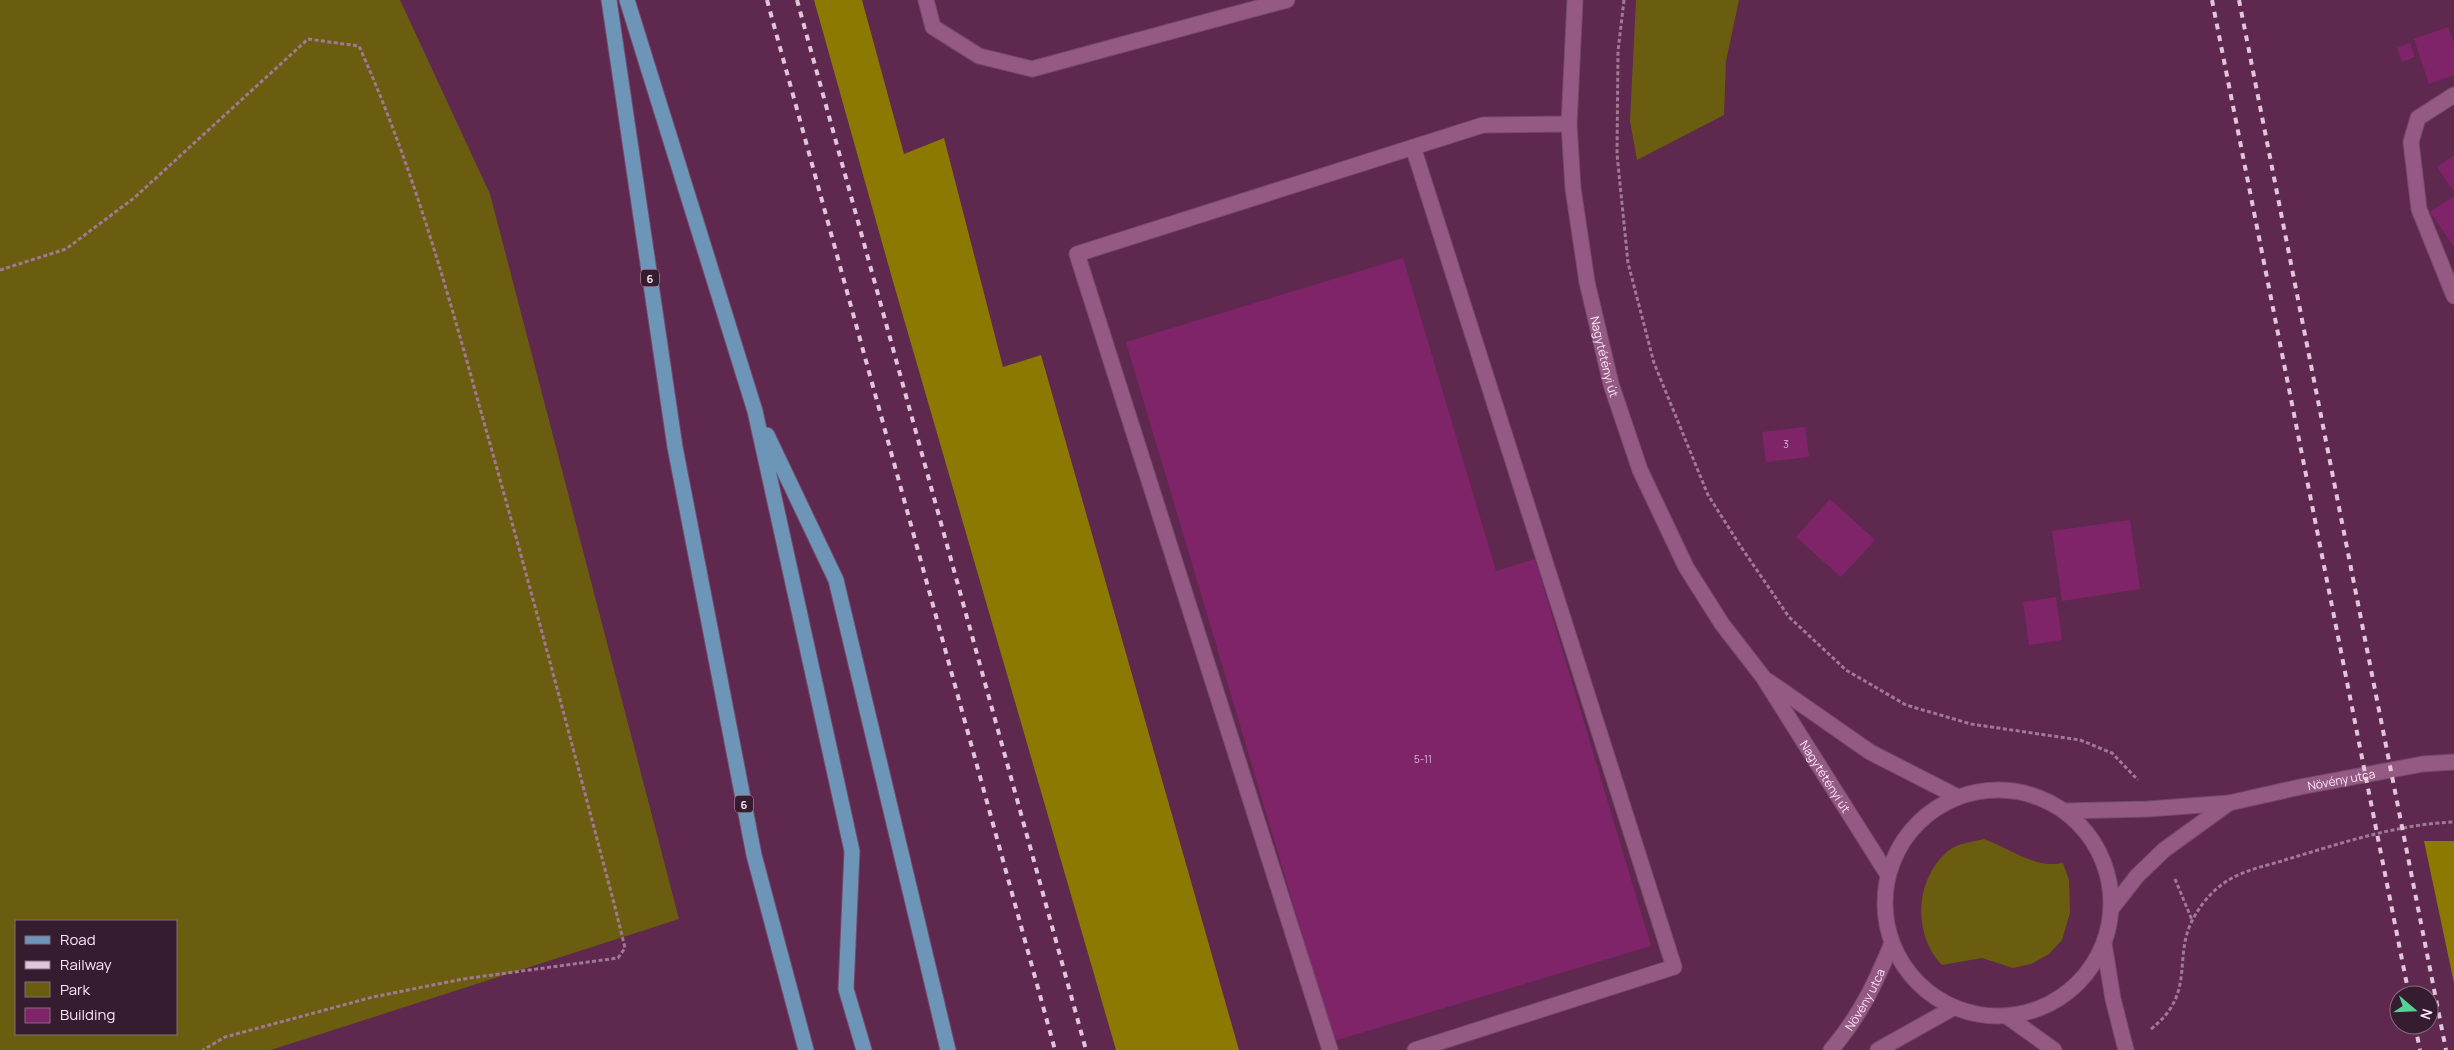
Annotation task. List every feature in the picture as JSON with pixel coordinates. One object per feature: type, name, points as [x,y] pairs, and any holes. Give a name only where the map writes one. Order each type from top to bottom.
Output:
[{"type":"main road","name":"6","points":[[609,0],[675,447],[754,855],[806,1050]]},
{"type":"main road","points":[[627,0],[755,411],[852,851],[846,989],[864,1050]]},
{"type":"main road","points":[[926,0],[933,27],[979,56],[1032,69],[1287,0]]},
{"type":"main road","name":"Nagytétényi út","points":[[1575,0],[1569,124],[1573,188],[1588,282],[1610,384],[1640,470],[1686,568],[1722,624],[1763,677],[1888,875]]},
{"type":"main road","points":[[2454,95],[2418,118],[2411,142],[2420,209],[2454,296]]},
{"type":"main road","points":[[1330,1050],[1077,254],[1483,125],[1569,124]]},
{"type":"main road","points":[[1413,147],[1674,967],[1415,1050]]},
{"type":"main road","points":[[755,411],[836,580],[948,1050]]},
{"type":"main road","name":"Nagytétényi út","points":[[1763,677],[1870,752],[1958,797]]},
{"type":"main road","name":"Növény utca","points":[[2065,811],[2148,809],[2229,804],[2300,787],[2423,764],[2454,762]]},
{"type":"main road","name":"Növény utca","points":[[1995,790],[2022,793],[2032,795],[2065,811],[2091,837],[2107,871],[2112,908],[2104,944],[2085,977],[2063,997],[2037,1010],[2008,1017],[1980,1015],[1953,1008],[1927,992],[1906,970],[1892,943],[1885,909],[1888,875],[1903,842],[1927,815],[1958,797],[1995,790]]},
{"type":"main road","name":"Növény utca","points":[[2112,908],[2137,876],[2164,850],[2229,804]]},
{"type":"main road","name":"Növény utca","points":[[1831,1050],[1853,1024],[1874,988],[1892,943]]},
{"type":"main road","points":[[2104,944],[2125,1049]]},
{"type":"main road","points":[[1878,1050],[1953,1008]]},
{"type":"main road","points":[[2008,1017],[2054,1050]]},
{"type":"path","points":[[1624,0],[1618,51],[1617,154],[1628,263],[1654,363],[1708,495],[1741,547],[1789,617],[1846,670],[1906,705],[1971,724],[2080,740],[2112,753],[2136,776],[2148,809]]},
{"type":"path","points":[[0,270],[66,249],[134,198],[308,39],[359,46],[409,171],[455,319],[529,581],[615,907],[625,948],[618,958],[463,980],[373,997],[225,1038],[203,1050]]},
{"type":"path","points":[[2125,1049],[2160,1021],[2174,1002],[2182,979],[2186,937],[2192,920],[2210,894],[2234,876],[2352,840],[2434,822],[2454,822]]},
{"type":"path","points":[[2164,850],[2192,920]]},
{"type":"green space","points":[[0,0],[400,0],[490,194],[679,919],[271,1050],[0,1050]]},
{"type":"green space","points":[[1636,0],[1739,0],[1726,61],[1724,115],[1637,160],[1630,121]]},
{"type":"green space","points":[[1984,839],[2022,857],[2042,863],[2063,863],[2069,880],[2070,913],[2062,940],[2049,954],[2031,964],[2013,968],[1982,958],[1942,965],[1932,952],[1926,938],[1922,923],[1921,907],[1929,876],[1937,863],[1952,848],[1960,844]]},
{"type":"shaded area","points":[[814,0],[862,0],[904,154],[944,138],[1003,367],[1041,355],[1239,1050],[1116,1050],[892,278]]},
{"type":"shaded area","points":[[2424,841],[2454,841],[2454,983]]},
{"type":"building","points":[[2448,27],[2454,43],[2454,75],[2429,84],[2414,39]]},
{"type":"building","points":[[2410,43],[2415,57],[2402,62],[2397,48]]},
{"type":"building","points":[[2454,155],[2454,192],[2437,167]]},
{"type":"building","points":[[2454,196],[2454,247],[2430,212]]},
{"type":"building","points":[[1403,258],[1496,571],[1535,559],[1651,946],[1334,1041],[1126,342]]},
{"type":"building","points":[[1805,427],[1809,457],[1766,462],[1762,432]]},
{"type":"building","points":[[1830,499],[1875,540],[1841,577],[1796,537]]},
{"type":"building","points":[[2130,520],[2140,589],[2062,601],[2052,531]]},
{"type":"building","points":[[2056,597],[2062,640],[2029,645],[2023,602]]},
{"type":"railway","points":[[767,0],[1055,1050]]},
{"type":"railway","points":[[797,0],[1086,1050]]},
{"type":"railway","points":[[2212,0],[2407,985]]},
{"type":"railway","points":[[2239,0],[2446,1050]]},
{"type":"railway","points":[[2417,1035],[2420,1050]]}]
